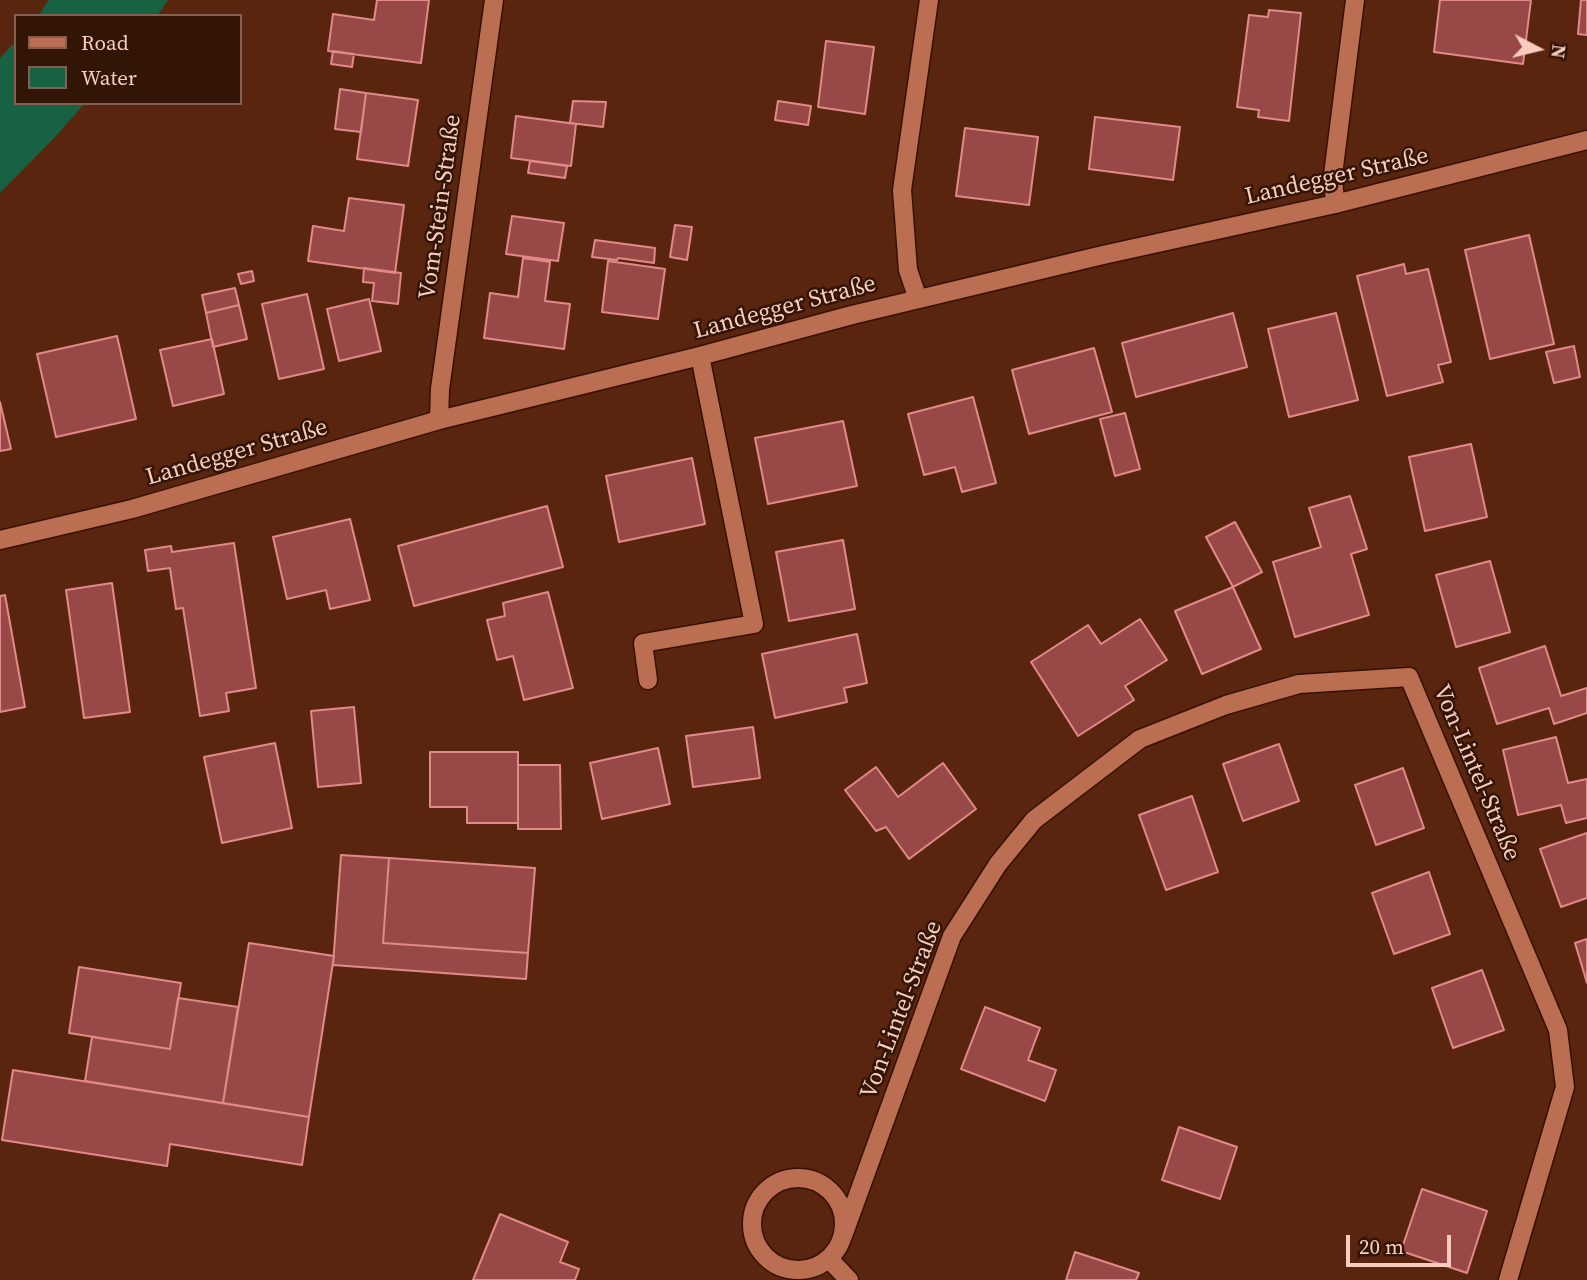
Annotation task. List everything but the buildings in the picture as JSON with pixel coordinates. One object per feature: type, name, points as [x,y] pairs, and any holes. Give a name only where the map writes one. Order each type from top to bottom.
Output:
[{"type":"street","name":"Vom-Stein-Straße","points":[[439,420],[440,389],[494,0]]},
{"type":"street","points":[[918,299],[908,270],[902,190],[929,0]]},
{"type":"street","points":[[1335,204],[1333,176],[1355,0]]},
{"type":"street","name":"Landegger Straße","points":[[0,540],[132,509],[439,420],[701,356],[918,299],[1335,204],[1587,141]]},
{"type":"street","points":[[648,680],[643,643],[754,624],[701,356]]},
{"type":"street","name":"Von-Lintel-Straße","points":[[829,1259],[843,1236],[953,936],[998,864],[1034,820],[1140,739],[1214,710],[1299,684],[1409,677],[1558,1030],[1565,1087],[1508,1280]]},
{"type":"street","points":[[843,1236],[841,1206],[820,1183],[805,1178],[775,1184],[763,1194],[755,1207],[751,1222],[760,1251],[771,1262],[785,1269],[801,1270],[815,1267],[829,1259],[849,1280]]},
{"type":"water","points":[[49,0],[168,0],[158,14],[39,14]]},
{"type":"water","points":[[14,43],[14,105],[83,105],[0,193],[0,58]]}]
